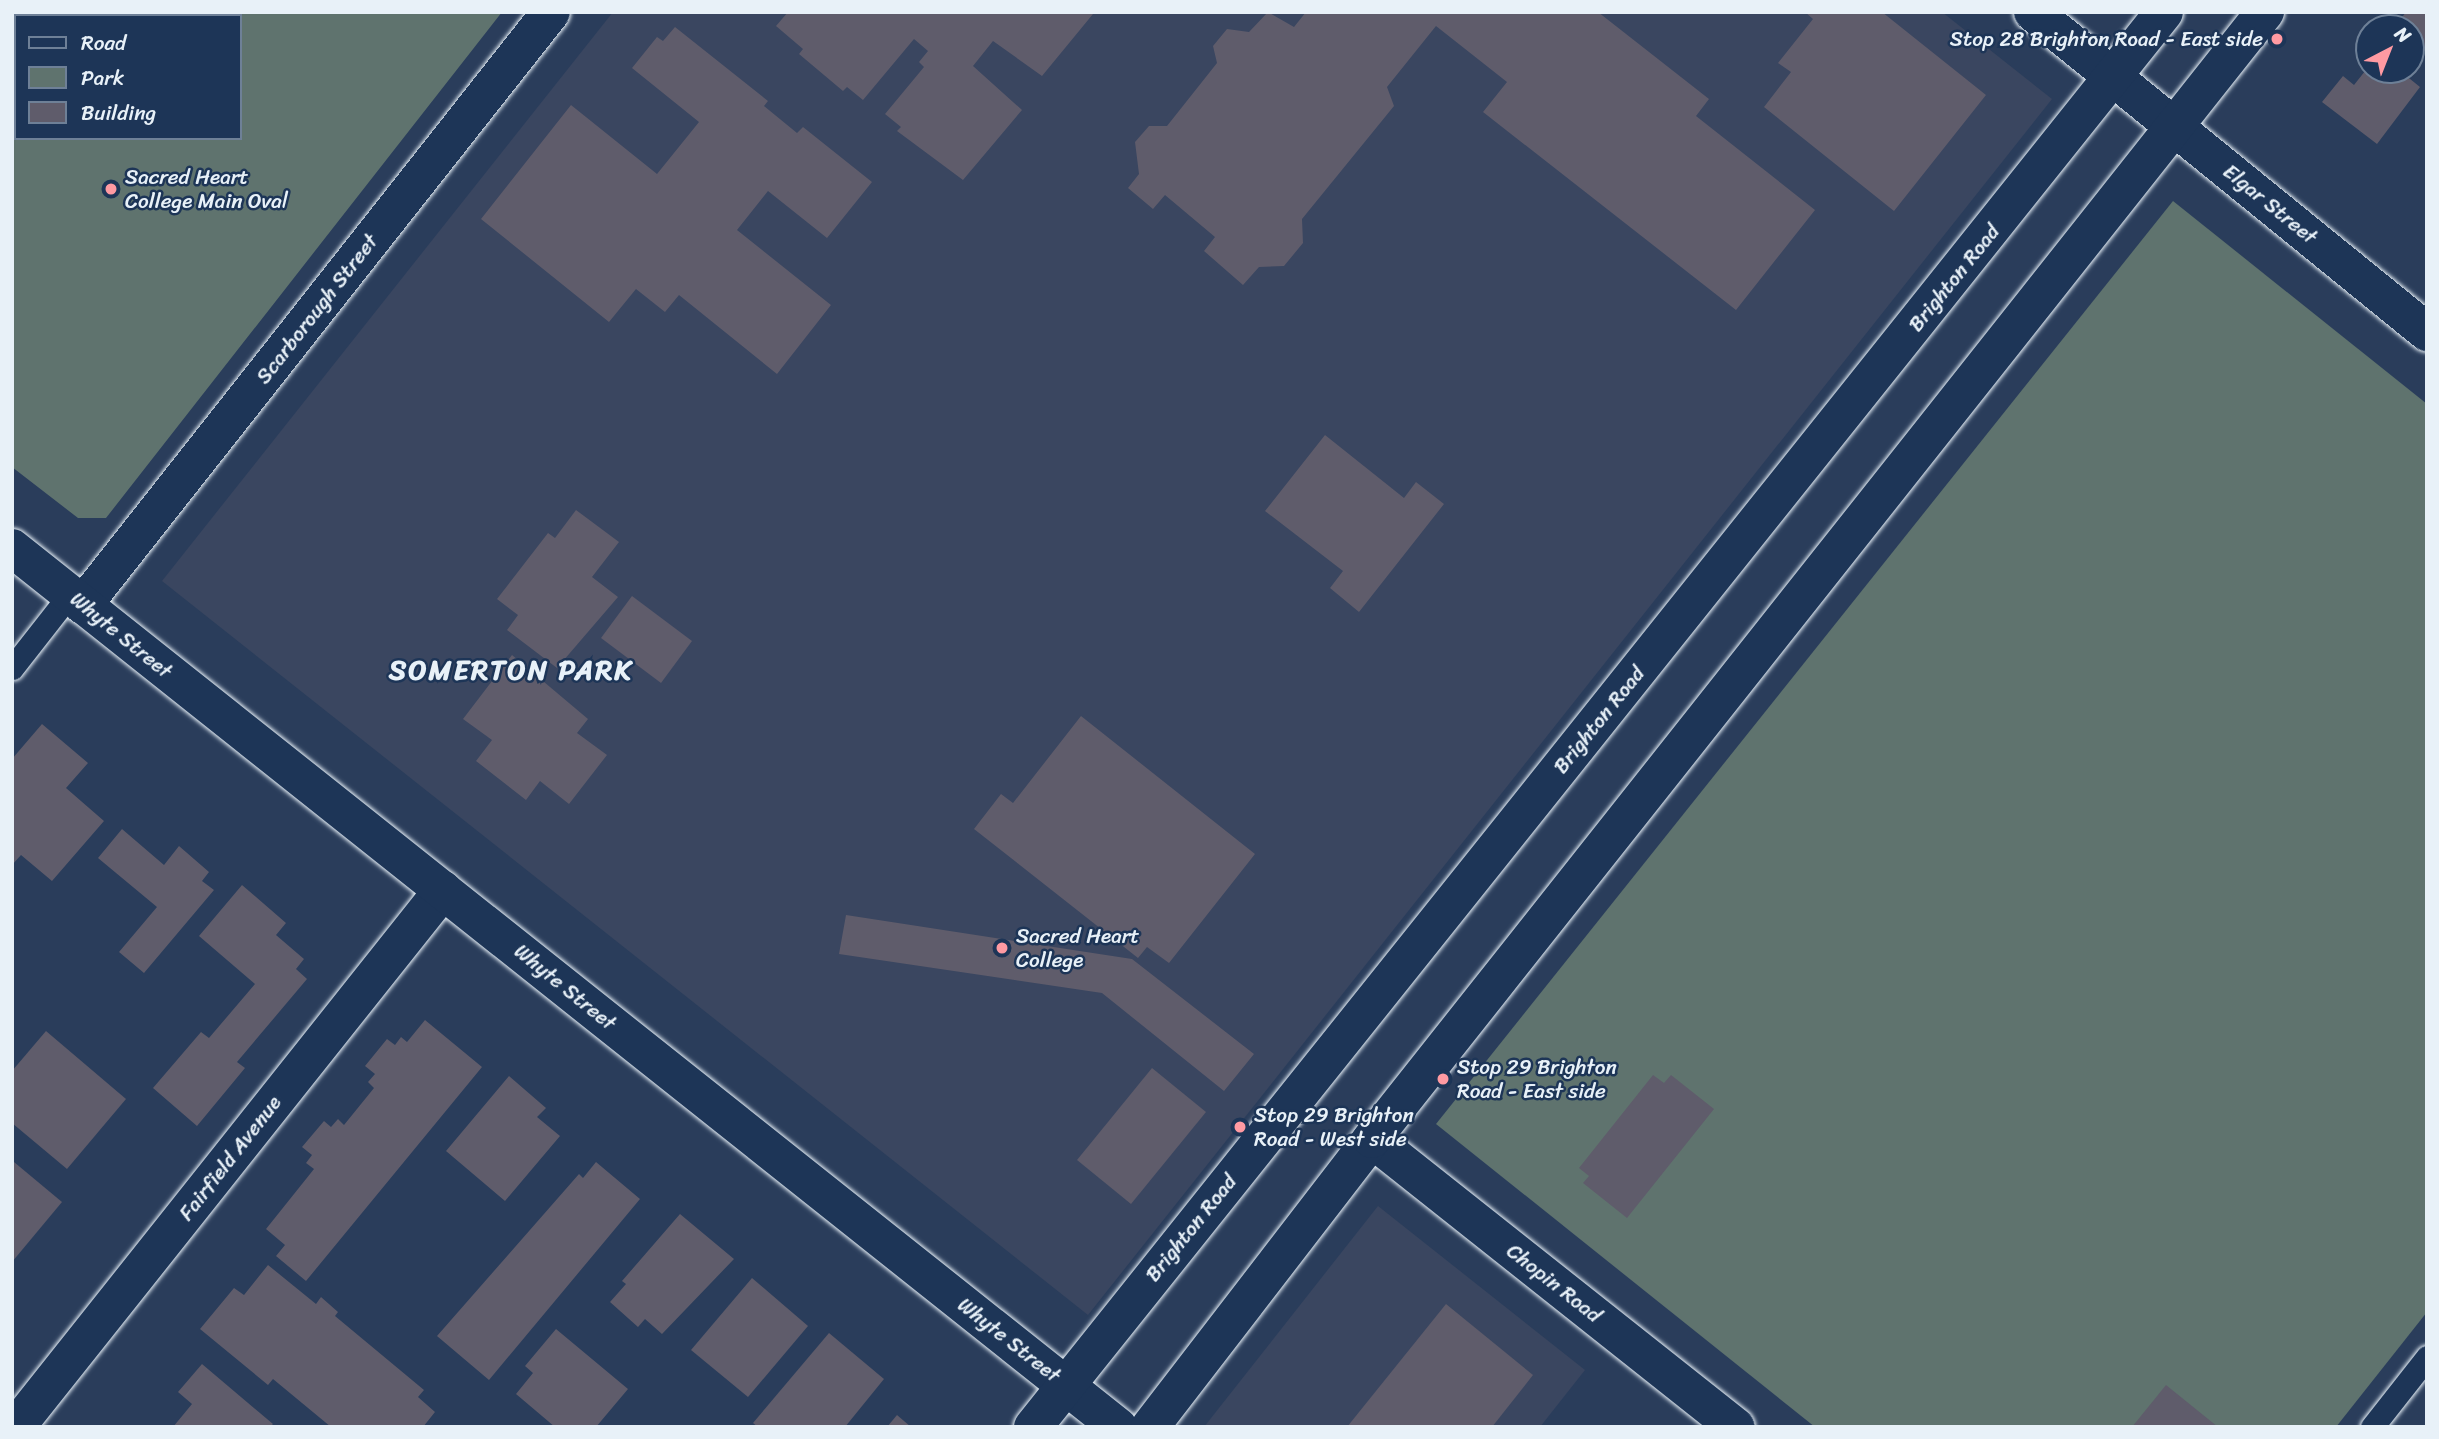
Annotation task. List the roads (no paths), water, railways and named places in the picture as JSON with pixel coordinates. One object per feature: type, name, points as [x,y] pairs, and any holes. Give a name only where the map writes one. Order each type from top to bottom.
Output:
[{"type":"street","name":"Scarborough Street","points":[[77,600],[551,12]]},
{"type":"street","name":"Elgar Street","points":[[2033,12],[2427,332]]},
{"type":"street","name":"Brighton Road","points":[[1033,1427],[2164,12]]},
{"type":"street","points":[[1150,1427],[1372,1139],[2265,12]]},
{"type":"street","name":"Whyte Street","points":[[12,548],[1118,1427]]},
{"type":"street","name":"Fairfield Avenue","points":[[16,1427],[443,890]]},
{"type":"street","name":"Chopin Road","points":[[1372,1139],[1736,1427]]},
{"type":"lane","points":[[12,667],[77,600]]},
{"type":"lane","points":[[2372,1427],[2427,1357]]},
{"type":"place","name":"Stop 28 Brighton Road - East side","points":[[2277,39]]},
{"type":"place","name":"Sacred Heart College Main Oval","points":[[111,189]]},
{"type":"place","name":"Sacred Heart College","points":[[1002,948]]},
{"type":"place","name":"Stop 29 Brighton Road - East side","points":[[1443,1079]]},
{"type":"place","name":"Stop 29 Brighton Road - West side","points":[[1240,1127]]},
{"type":"district","name":"SOMERTON PARK","points":[[511,670]]}]
